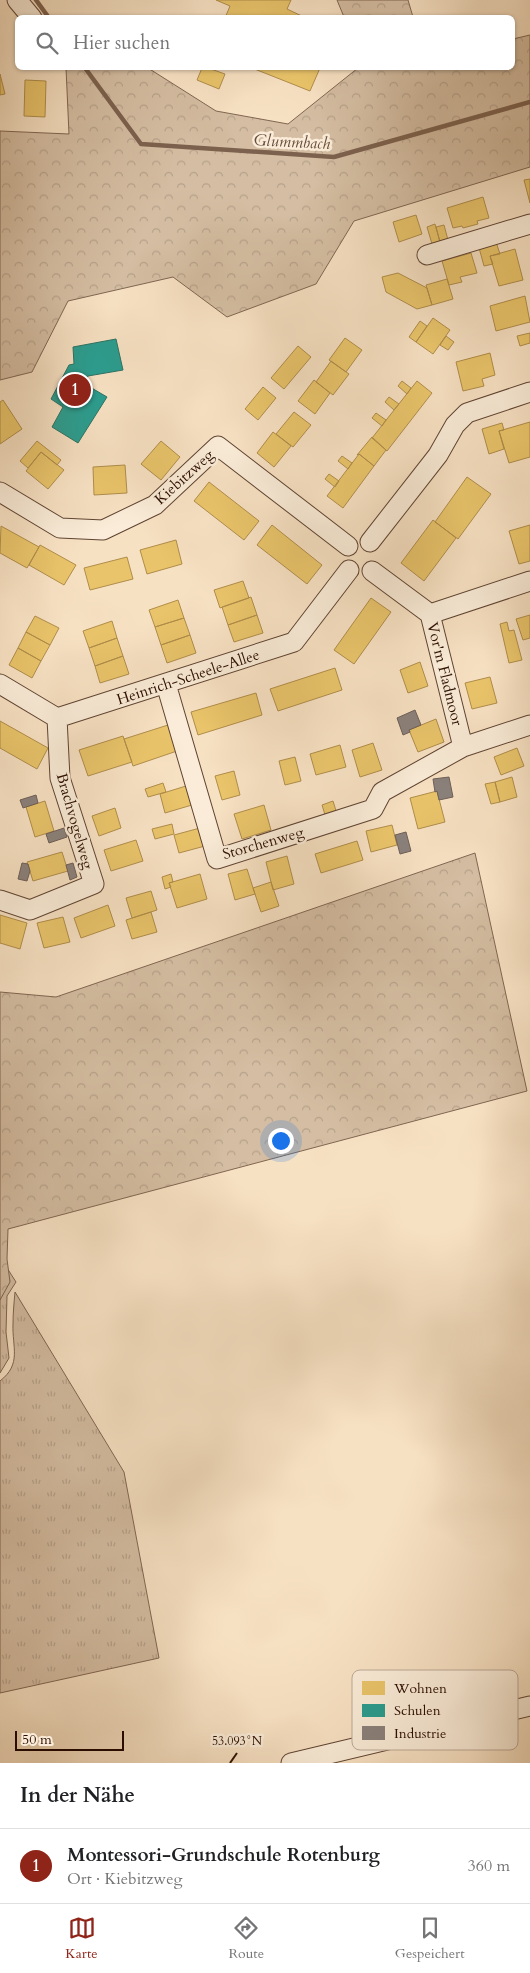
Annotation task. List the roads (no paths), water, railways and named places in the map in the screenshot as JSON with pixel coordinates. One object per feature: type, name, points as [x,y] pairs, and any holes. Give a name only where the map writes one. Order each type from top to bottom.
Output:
[{"type":"street","points":[[17,0],[30,15]]},
{"type":"street","points":[[426,256],[530,224]]},
{"type":"street","points":[[370,542],[438,456],[455,425],[467,413],[530,392]]},
{"type":"street","name":"Kiebitzweg","points":[[0,492],[60,528],[103,530],[155,505],[218,446],[348,546]]},
{"type":"street","points":[[357,540],[370,542],[375,546],[379,555],[376,567],[372,572],[365,574],[357,574],[349,570],[344,559],[348,546],[357,540]]},
{"type":"street","name":"Heinrich-Scheele-Allee","points":[[58,718],[294,642],[349,570]]},
{"type":"street","name":"Vor'm Fladmoor","points":[[372,572],[430,614],[463,747]]},
{"type":"street","points":[[430,614],[530,581]]},
{"type":"street","points":[[0,684],[58,718]]},
{"type":"street","name":"Storchenweg","points":[[166,684],[218,860],[373,809],[382,792],[463,747]]},
{"type":"street","name":"Brachvogelweg","points":[[0,900],[30,910],[94,884],[60,778],[58,718]]},
{"type":"street","points":[[463,747],[530,725]]},
{"type":"street","points":[[291,1763],[352,1748]]},
{"type":"waterway","name":"Glummbach","points":[[36,0],[47,15]]},
{"type":"waterway","name":"Glummbach","points":[[86,70],[141,144],[334,157],[530,102]]},
{"type":"place","name":"Montessori-Grundschule Rotenburg","points":[[75,390]]}]
